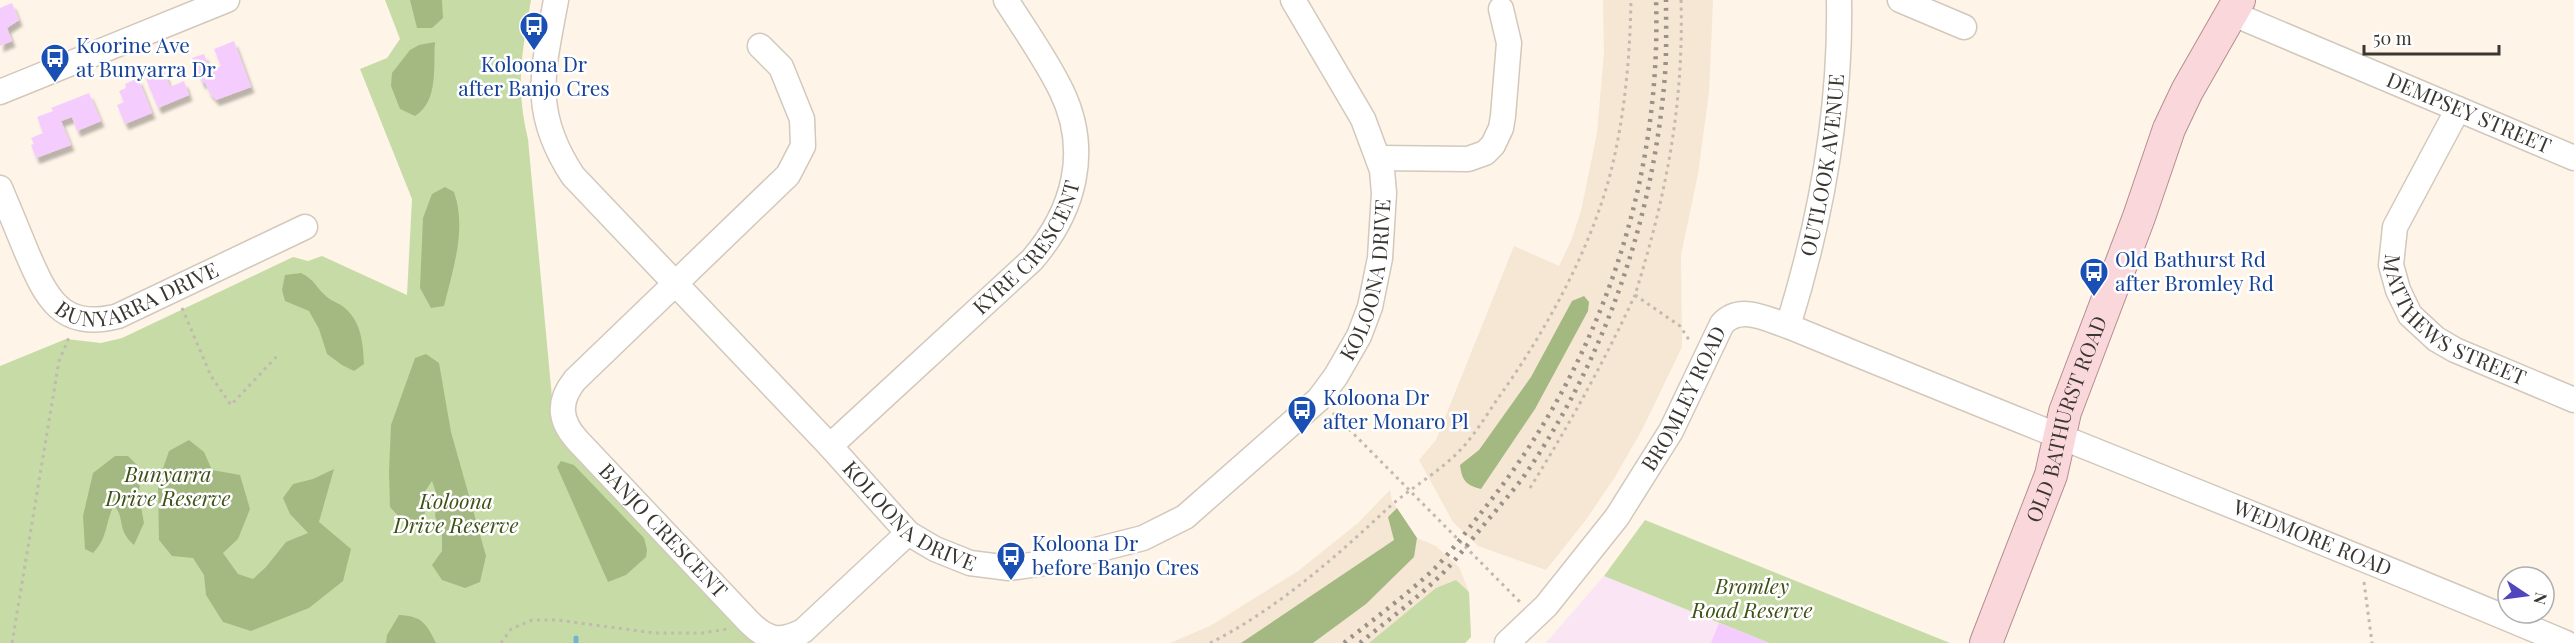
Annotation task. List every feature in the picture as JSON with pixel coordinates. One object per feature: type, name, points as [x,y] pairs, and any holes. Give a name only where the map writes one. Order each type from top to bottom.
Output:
[{"type":"main road","name":"OLD BATHURST ROAD","points":[[1986,643],[2051,475],[2065,412],[2173,122],[2235,6]]},
{"type":"street","points":[[0,92],[196,6],[227,0]]},
{"type":"street","name":"KOLOONA DRIVE","points":[[556,0],[542,78],[546,119],[552,140],[561,157],[586,192],[830,446],[908,533],[935,549],[970,563],[1009,567],[1045,563],[1143,538],[1185,517],[1319,399],[1353,349],[1365,322],[1374,292],[1380,258],[1384,181],[1380,158],[1364,119],[1293,0]]},
{"type":"street","name":"KYRE CRESCENT","points":[[830,446],[1032,260],[1052,237],[1068,205],[1076,159],[1070,112],[1061,90],[1006,0]]},
{"type":"street","name":"OUTLOOK AVENUE","points":[[1788,326],[1812,242],[1831,145],[1839,60],[1839,0]]},
{"type":"street","points":[[1900,0],[1964,27]]},
{"type":"street","name":"DEMPSEY STREET","points":[[2235,6],[2457,109],[2574,158]]},
{"type":"street","points":[[1380,158],[1467,159],[1485,153],[1493,145],[1501,128],[1503,116],[1509,43],[1501,9]]},
{"type":"street","name":"BANJO CRESCENT","points":[[760,46],[781,67],[802,119],[804,138],[800,156],[788,175],[674,282],[575,380],[565,396],[564,423],[577,440],[749,622],[759,632],[775,640],[795,636],[908,533]]},
{"type":"street","name":"MATTHEWS STREET","points":[[2457,109],[2395,226],[2391,259],[2398,290],[2410,315],[2443,344],[2574,400]]},
{"type":"street","name":"BUNYARRA DRIVE","points":[[0,188],[46,295],[61,309],[78,317],[93,320],[118,316],[305,227]]},
{"type":"street","name":"BROMLEY ROAD","points":[[1507,643],[1573,574],[1617,517],[1671,431],[1722,324],[1730,317],[1745,313],[1788,326],[2059,438]]},
{"type":"street","name":"WEDMORE ROAD","points":[[2059,438],[2370,560],[2566,643]]},
{"type":"path","points":[[1210,643],[1265,610],[1354,540],[1464,446],[1524,362],[1552,314],[1595,221],[1612,166],[1630,53],[1631,0]]},
{"type":"path","points":[[1530,488],[1576,414],[1608,354],[1635,295],[1651,243],[1672,156],[1679,96],[1681,0]]},
{"type":"path","points":[[1635,295],[1680,326],[1703,363]]},
{"type":"path","points":[[12,643],[59,361],[78,317]]},
{"type":"path","points":[[189,324],[211,376],[231,405],[278,355]]},
{"type":"path","points":[[1319,399],[1534,616]]},
{"type":"path","points":[[2370,560],[2364,578],[2372,643]]},
{"type":"path","points":[[501,643],[511,629],[532,620],[557,620],[655,633],[719,632],[749,622]]},
{"type":"shaded area","points":[[1603,0],[1713,0],[1709,92],[1698,174],[1681,255],[1682,347],[1642,430],[1615,477],[1585,521],[1546,570],[1478,546],[1453,522],[1419,460],[1436,440],[1514,246],[1559,266],[1571,241],[1581,211],[1597,133],[1604,53]]},
{"type":"shaded area","points":[[1390,490],[1392,501],[1417,538],[1436,546],[1459,567],[1469,592],[1471,637],[1465,643],[1170,643],[1210,626],[1298,571],[1358,523]]},
{"type":"shaded area","points":[[1604,576],[1769,643],[1546,643]]},
{"type":"green space","points":[[385,0],[531,0],[521,69],[521,85],[555,430],[755,643],[0,643],[0,366],[66,339],[101,343],[122,338],[293,257],[308,261],[322,256],[407,295],[412,199],[360,69],[387,58],[400,39]]},
{"type":"green space","points":[[410,0],[442,0],[443,18],[432,28],[417,28]]},
{"type":"green space","points":[[435,42],[431,93],[423,110],[415,116],[400,109],[391,86],[392,73],[410,50],[419,45]]},
{"type":"green space","points":[[445,187],[454,192],[458,206],[459,235],[455,263],[444,306],[431,308],[420,288],[423,218],[432,194]]},
{"type":"green space","points":[[301,273],[328,298],[348,311],[357,324],[362,339],[364,364],[354,371],[327,354],[319,329],[309,311],[285,301],[282,290],[285,275]]},
{"type":"green space","points":[[1584,296],[1589,302],[1588,311],[1535,409],[1481,489],[1468,484],[1462,475],[1460,465],[1479,450],[1531,377],[1572,301]]},
{"type":"green space","name":"Koloona Drive Reserve","points":[[426,354],[439,363],[451,432],[486,556],[480,582],[465,588],[442,580],[432,565],[442,551],[442,534],[435,516],[437,496],[432,481],[422,496],[425,513],[416,526],[401,519],[390,507],[391,425],[415,358]]},
{"type":"green space","name":"Bunyarra Drive Reserve","points":[[189,440],[204,452],[212,470],[240,475],[250,509],[238,539],[223,553],[238,574],[253,579],[286,542],[308,533],[290,514],[283,498],[293,484],[313,479],[334,469],[319,522],[351,549],[343,581],[309,608],[251,631],[223,622],[206,595],[204,575],[193,558],[172,556],[159,540],[158,483],[169,451]]},
{"type":"green space","points":[[115,456],[128,456],[141,469],[139,495],[144,523],[134,545],[125,534],[120,515],[114,505],[104,536],[93,553],[85,549],[83,516],[93,473]]},
{"type":"green space","points":[[561,461],[574,465],[644,538],[646,557],[626,575],[608,582],[557,467]]},
{"type":"green space","points":[[1397,508],[1417,538],[1414,557],[1366,604],[1313,643],[1241,643],[1394,540],[1388,517]]},
{"type":"green space","name":"Bromley Road Reserve","points":[[1645,520],[1950,643],[1769,643],[1604,576]]},
{"type":"green space","points":[[1456,580],[1469,592],[1471,637],[1465,643],[1369,643],[1436,588]]},
{"type":"green space","points":[[399,615],[413,617],[422,622],[436,643],[386,643],[387,635]]},
{"type":"building","points":[[12,3],[19,20],[7,28],[12,41],[0,46],[0,8]]},
{"type":"building","points":[[234,41],[251,87],[216,100],[209,92],[205,82],[202,83],[192,58],[204,54],[210,70],[221,66],[214,49]]},
{"type":"building","points":[[164,71],[170,87],[184,81],[189,95],[158,108],[146,79]]},
{"type":"building","points":[[138,78],[152,113],[125,124],[117,105],[124,102],[119,91],[126,88],[125,84]]},
{"type":"building","points":[[89,93],[101,121],[77,131],[72,117],[61,121],[71,145],[36,158],[31,138],[43,133],[37,117],[53,111],[51,108]]},
{"type":"building","points":[[1719,623],[1769,643],[1711,643]]},
{"type":"waterway","points":[[576,638],[576,643]]},
{"type":"railway","points":[[1344,643],[1424,578],[1461,539],[1525,454],[1560,395],[1591,333],[1615,270],[1635,204],[1648,137],[1655,69],[1656,0]]},
{"type":"railway","points":[[1360,643],[1421,594],[1458,556],[1522,479],[1551,435],[1577,388],[1618,292],[1635,241],[1648,190],[1664,86],[1666,0]]},
{"type":"place","name":"Koloona Dr after Banjo Cres","points":[[534,52]]},
{"type":"place","name":"Koorine Ave at Bunyarra Dr","points":[[55,84]]},
{"type":"place","name":"Old Bathurst Rd after Bromley Rd","points":[[2094,298]]},
{"type":"place","name":"Koloona Dr after Monaro Pl","points":[[1302,436]]},
{"type":"place","name":"Koloona Dr before Banjo Cres","points":[[1011,582]]}]
